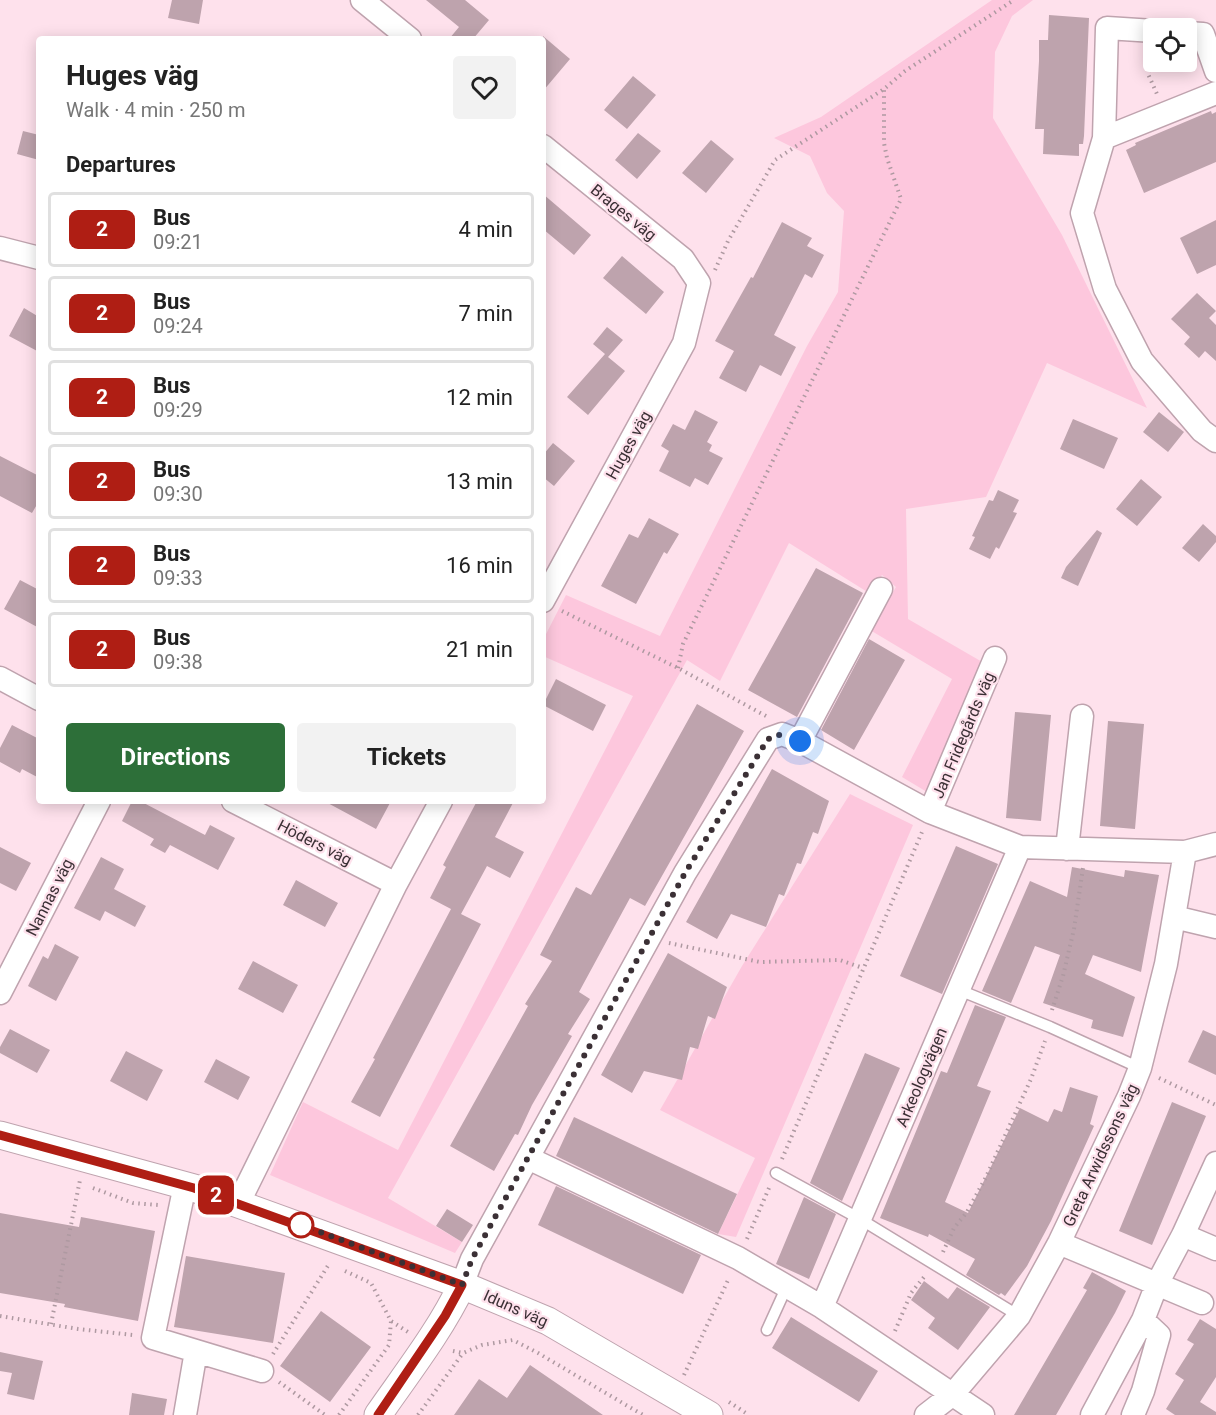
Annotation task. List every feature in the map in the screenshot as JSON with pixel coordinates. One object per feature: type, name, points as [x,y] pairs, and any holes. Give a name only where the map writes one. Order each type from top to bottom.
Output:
[{"type":"street","points":[[362,0],[406,36]]},
{"type":"street","points":[[1143,30],[1107,28],[1104,138],[1082,213],[1105,289],[1142,361],[1202,431],[1216,441]]},
{"type":"street","points":[[1197,34],[1203,34],[1216,71]]},
{"type":"street","points":[[1104,138],[1216,93]]},
{"type":"street","name":"Brages väg","points":[[546,148],[683,259],[699,283]]},
{"type":"street","points":[[0,248],[36,257]]},
{"type":"street","name":"Huges väg","points":[[548,604],[684,342],[699,283]]},
{"type":"street","points":[[791,737],[881,589]]},
{"type":"street","name":"Jan Fridegårds väg","points":[[930,812],[995,658]]},
{"type":"street","points":[[0,678],[36,697]]},
{"type":"street","points":[[1077,849],[1082,716]]},
{"type":"street","points":[[378,1415],[454,1301],[472,1259],[685,873],[768,739],[791,737],[930,812],[1020,847],[1185,852],[1216,844]]},
{"type":"street","name":"Nannas väg","points":[[0,993],[97,804]]},
{"type":"street","name":"Höders väg","points":[[239,804],[396,884]]},
{"type":"street","points":[[239,1203],[396,884],[439,804]]},
{"type":"street","name":"Arkeologvägen","points":[[822,1307],[1020,847]]},
{"type":"street","name":"Greta Arwidssons väg","points":[[926,1415],[953,1394],[1019,1316],[1059,1243],[1129,1096],[1140,1068],[1166,964],[1185,852]]},
{"type":"street","points":[[1174,917],[1216,927]]},
{"type":"street","name":"Iduns väg","points":[[0,1135],[183,1197],[239,1203],[462,1285],[548,1321],[709,1415]]},
{"type":"street","points":[[528,1158],[738,1258],[822,1307],[983,1415]]},
{"type":"street","points":[[1092,1415],[1143,1320],[1157,1284],[1183,1235],[1216,1163]]},
{"type":"street","points":[[183,1197],[153,1338],[262,1371]]},
{"type":"street","points":[[1183,1235],[1216,1249]]},
{"type":"street","points":[[1059,1243],[1202,1303]]},
{"type":"street","points":[[1133,1415],[1143,1391],[1159,1335],[1143,1320]]},
{"type":"street","points":[[185,1415],[196,1351]]},
{"type":"lane","points":[[959,990],[1050,1027],[1140,1068]]},
{"type":"lane","points":[[776,1173],[860,1219],[1019,1316]]},
{"type":"lane","points":[[767,1330],[787,1286]]},
{"type":"path","points":[[699,283],[717,268],[728,241],[776,160],[884,89],[905,71],[1014,0]]},
{"type":"path","points":[[1149,72],[1165,112]]},
{"type":"path","points":[[678,668],[683,644],[901,199],[884,143],[884,89]]},
{"type":"path","points":[[548,604],[678,668],[774,720],[791,737]]},
{"type":"path","points":[[675,1394],[776,1173],[930,812]]},
{"type":"path","points":[[889,1351],[893,1334],[911,1293],[936,1264],[954,1228],[967,1212],[986,1177],[1031,1079],[1050,1027],[1052,1008],[1063,976],[1074,929],[1077,849]]},
{"type":"path","points":[[649,939],[760,962],[840,960],[863,968]]},
{"type":"path","points":[[1140,1068],[1216,1105]]},
{"type":"path","points":[[51,1324],[78,1182],[133,1203],[166,1206],[183,1197]]},
{"type":"path","points":[[320,1259],[330,1264],[262,1371],[325,1415]]},
{"type":"path","points":[[340,1269],[371,1283],[392,1321],[426,1345],[463,1353]]},
{"type":"path","points":[[0,1316],[153,1338]]},
{"type":"path","points":[[339,1415],[389,1345],[392,1321]]},
{"type":"path","points":[[418,1415],[463,1353],[482,1345],[513,1340],[643,1415]]},
{"type":"shaded area","points":[[992,0],[1033,0],[1012,16],[995,52],[993,118],[1062,235],[1147,408],[1047,363],[986,497],[906,509],[908,619],[984,663],[927,792],[902,777],[952,679],[870,630],[896,587],[882,575],[869,593],[789,543],[720,681],[687,660],[388,1198],[462,1242],[455,1253],[270,1175],[303,1102],[398,1150],[633,696],[546,657],[546,634],[566,595],[660,636],[807,346],[838,292],[844,211],[827,193],[810,156],[774,138],[821,117]]},
{"type":"shaded area","points":[[850,794],[913,825],[736,1237],[718,1234],[755,1158],[660,1110],[742,966]]},
{"type":"building","points":[[172,0],[203,0],[199,24],[168,18]]},
{"type":"building","points":[[426,0],[465,0],[489,20],[476,36],[452,36],[459,27]]},
{"type":"building","points":[[1049,15],[1089,18],[1084,136],[1083,144],[1079,144],[1079,156],[1043,154],[1044,129],[1035,129],[1039,40],[1048,40]]},
{"type":"building","points":[[546,39],[570,59],[546,87]]},
{"type":"building","points":[[633,76],[656,95],[627,129],[604,110]]},
{"type":"building","points":[[1211,111],[1212,114],[1216,112],[1216,162],[1144,193],[1126,150],[1136,145],[1135,143]]},
{"type":"building","points":[[23,131],[36,134],[36,159],[17,154]]},
{"type":"building","points":[[638,133],[661,151],[637,179],[615,160]]},
{"type":"building","points":[[711,140],[734,159],[706,193],[682,173]]},
{"type":"building","points":[[546,197],[591,235],[574,255],[546,232]]},
{"type":"building","points":[[1216,220],[1216,265],[1197,274],[1180,238]]},
{"type":"building","points":[[782,222],[812,238],[807,246],[824,255],[812,278],[805,274],[774,335],[796,347],[781,376],[760,365],[746,392],[719,378],[734,351],[715,341],[751,277],[753,278]]},
{"type":"building","points":[[622,256],[664,292],[646,314],[603,278]]},
{"type":"building","points":[[1197,293],[1216,311],[1209,318],[1216,325],[1216,361],[1205,351],[1199,358],[1184,344],[1190,337],[1171,319]]},
{"type":"building","points":[[24,308],[36,315],[36,350],[9,336]]},
{"type":"building","points":[[607,327],[623,340],[608,357],[625,371],[588,415],[567,397],[605,354],[593,344]]},
{"type":"building","points":[[695,410],[718,422],[707,442],[712,445],[709,451],[723,458],[708,485],[695,478],[690,487],[659,471],[669,451],[661,446],[673,424],[685,430]]},
{"type":"building","points":[[1159,412],[1184,432],[1168,452],[1143,432]]},
{"type":"building","points":[[1073,419],[1118,438],[1104,469],[1060,449]]},
{"type":"building","points":[[553,443],[575,461],[554,486],[546,479],[546,451]]},
{"type":"building","points":[[0,456],[36,474],[36,506],[32,513],[0,496]]},
{"type":"building","points":[[1141,479],[1162,497],[1137,526],[1116,509]]},
{"type":"building","points":[[998,490],[1019,500],[1013,512],[1017,513],[999,549],[996,547],[990,559],[969,549],[975,537],[972,536],[989,500],[993,501]]},
{"type":"building","points":[[649,518],[679,534],[667,554],[664,552],[636,604],[601,586],[629,534],[638,538]]},
{"type":"building","points":[[1203,524],[1216,536],[1216,542],[1199,562],[1182,548]]},
{"type":"building","points":[[1097,530],[1102,533],[1078,586],[1061,578],[1066,567]]},
{"type":"building","points":[[816,568],[863,593],[797,717],[748,690]]},
{"type":"building","points":[[20,580],[36,588],[36,626],[4,609]]},
{"type":"building","points":[[869,639],[905,660],[854,750],[821,730]]},
{"type":"building","points":[[556,679],[606,705],[593,731],[546,707],[546,699]]},
{"type":"building","points":[[697,704],[744,731],[645,906],[630,898],[579,992],[590,999],[568,1034],[572,1036],[532,1105],[518,1135],[515,1134],[494,1171],[450,1146],[528,1006],[525,1004],[552,961],[540,955],[576,887],[591,895]]},
{"type":"building","points":[[1015,712],[1051,715],[1041,821],[1006,818]]},
{"type":"building","points":[[1108,721],[1144,724],[1135,829],[1100,826]]},
{"type":"building","points":[[12,725],[36,737],[36,776],[22,769],[20,773],[0,762],[0,748]]},
{"type":"building","points":[[772,769],[829,801],[818,834],[813,832],[801,864],[797,863],[784,896],[779,894],[766,927],[731,914],[717,939],[686,922]]},
{"type":"building","points":[[130,804],[146,804],[205,835],[210,825],[235,838],[218,870],[170,845],[165,853],[150,845],[154,839],[122,821]]},
{"type":"building","points":[[330,804],[389,804],[376,829]]},
{"type":"building","points":[[475,804],[512,804],[495,837],[524,852],[510,878],[487,866],[461,914],[481,924],[380,1117],[351,1102],[451,909],[430,898],[446,867],[443,865]]},
{"type":"building","points":[[956,846],[998,864],[942,994],[900,976]]},
{"type":"building","points":[[0,847],[31,863],[16,891],[0,883]]},
{"type":"building","points":[[101,857],[124,869],[114,889],[146,906],[135,927],[105,911],[100,921],[74,908]]},
{"type":"building","points":[[1072,867],[1124,877],[1125,870],[1159,875],[1141,972],[1093,955],[1085,974],[1135,997],[1123,1037],[1091,1028],[1093,1020],[1043,1003],[1060,955],[1035,946],[1011,1003],[982,991],[1030,881],[1067,897]]},
{"type":"building","points":[[296,880],[338,903],[325,927],[283,905]]},
{"type":"building","points":[[55,944],[79,957],[56,1001],[28,986],[43,956],[48,959]]},
{"type":"building","points":[[668,953],[727,987],[715,1019],[708,1016],[698,1049],[690,1047],[682,1080],[644,1071],[632,1093],[601,1075]]},
{"type":"building","points":[[253,961],[298,985],[283,1013],[238,989]]},
{"type":"building","points":[[975,1005],[1006,1017],[977,1086],[991,1091],[945,1202],[968,1213],[1020,1108],[1048,1122],[1054,1109],[1062,1112],[1070,1087],[1098,1096],[1090,1124],[1094,1126],[1051,1221],[1027,1266],[1005,1296],[1001,1293],[999,1295],[966,1275],[975,1259],[929,1234],[928,1237],[880,1218],[941,1071],[947,1073]]},
{"type":"building","points":[[10,1029],[50,1050],[37,1073],[0,1053],[0,1047]]},
{"type":"building","points":[[1203,1030],[1216,1036],[1216,1075],[1188,1062]]},
{"type":"building","points":[[126,1051],[163,1070],[147,1101],[110,1081]]},
{"type":"building","points":[[865,1053],[900,1068],[842,1201],[810,1183]]},
{"type":"building","points":[[216,1059],[250,1077],[238,1100],[204,1082]]},
{"type":"building","points":[[1172,1102],[1206,1116],[1152,1245],[1119,1231]]},
{"type":"building","points":[[574,1117],[737,1194],[718,1234],[556,1156]]},
{"type":"building","points":[[556,1186],[701,1255],[683,1294],[538,1225]]},
{"type":"building","points":[[804,1197],[836,1214],[809,1279],[776,1264]]},
{"type":"building","points":[[447,1209],[473,1225],[462,1242],[436,1226]]},
{"type":"building","points":[[0,1213],[79,1227],[81,1217],[155,1231],[138,1321],[64,1307],[65,1304],[0,1293]]},
{"type":"building","points":[[186,1256],[285,1273],[273,1343],[174,1327]]},
{"type":"building","points":[[1092,1272],[1126,1291],[1115,1313],[1056,1415],[1014,1415],[1087,1290],[1083,1288]]},
{"type":"building","points":[[924,1281],[948,1299],[957,1287],[990,1307],[958,1350],[928,1328],[935,1318],[911,1300]]},
{"type":"building","points":[[321,1311],[371,1347],[330,1402],[280,1366]]},
{"type":"building","points":[[791,1317],[878,1371],[859,1402],[772,1348]]},
{"type":"building","points":[[1200,1319],[1216,1329],[1216,1377],[1200,1402],[1216,1412],[1216,1415],[1175,1415],[1166,1409],[1184,1380],[1175,1374],[1194,1344],[1187,1340]]},
{"type":"building","points":[[0,1352],[43,1361],[34,1400],[7,1394],[12,1373],[0,1371]]},
{"type":"building","points":[[530,1365],[603,1415],[454,1415],[479,1379],[507,1398]]},
{"type":"building","points":[[132,1393],[167,1399],[164,1415],[129,1415]]},
{"type":"bus line","name":"2","points":[[0,1135],[194,1188],[462,1285],[445,1316],[378,1415]]},
{"type":"route","points":[[301,1225],[462,1285],[472,1259],[685,873],[768,739],[782,734],[800,741]]}]
